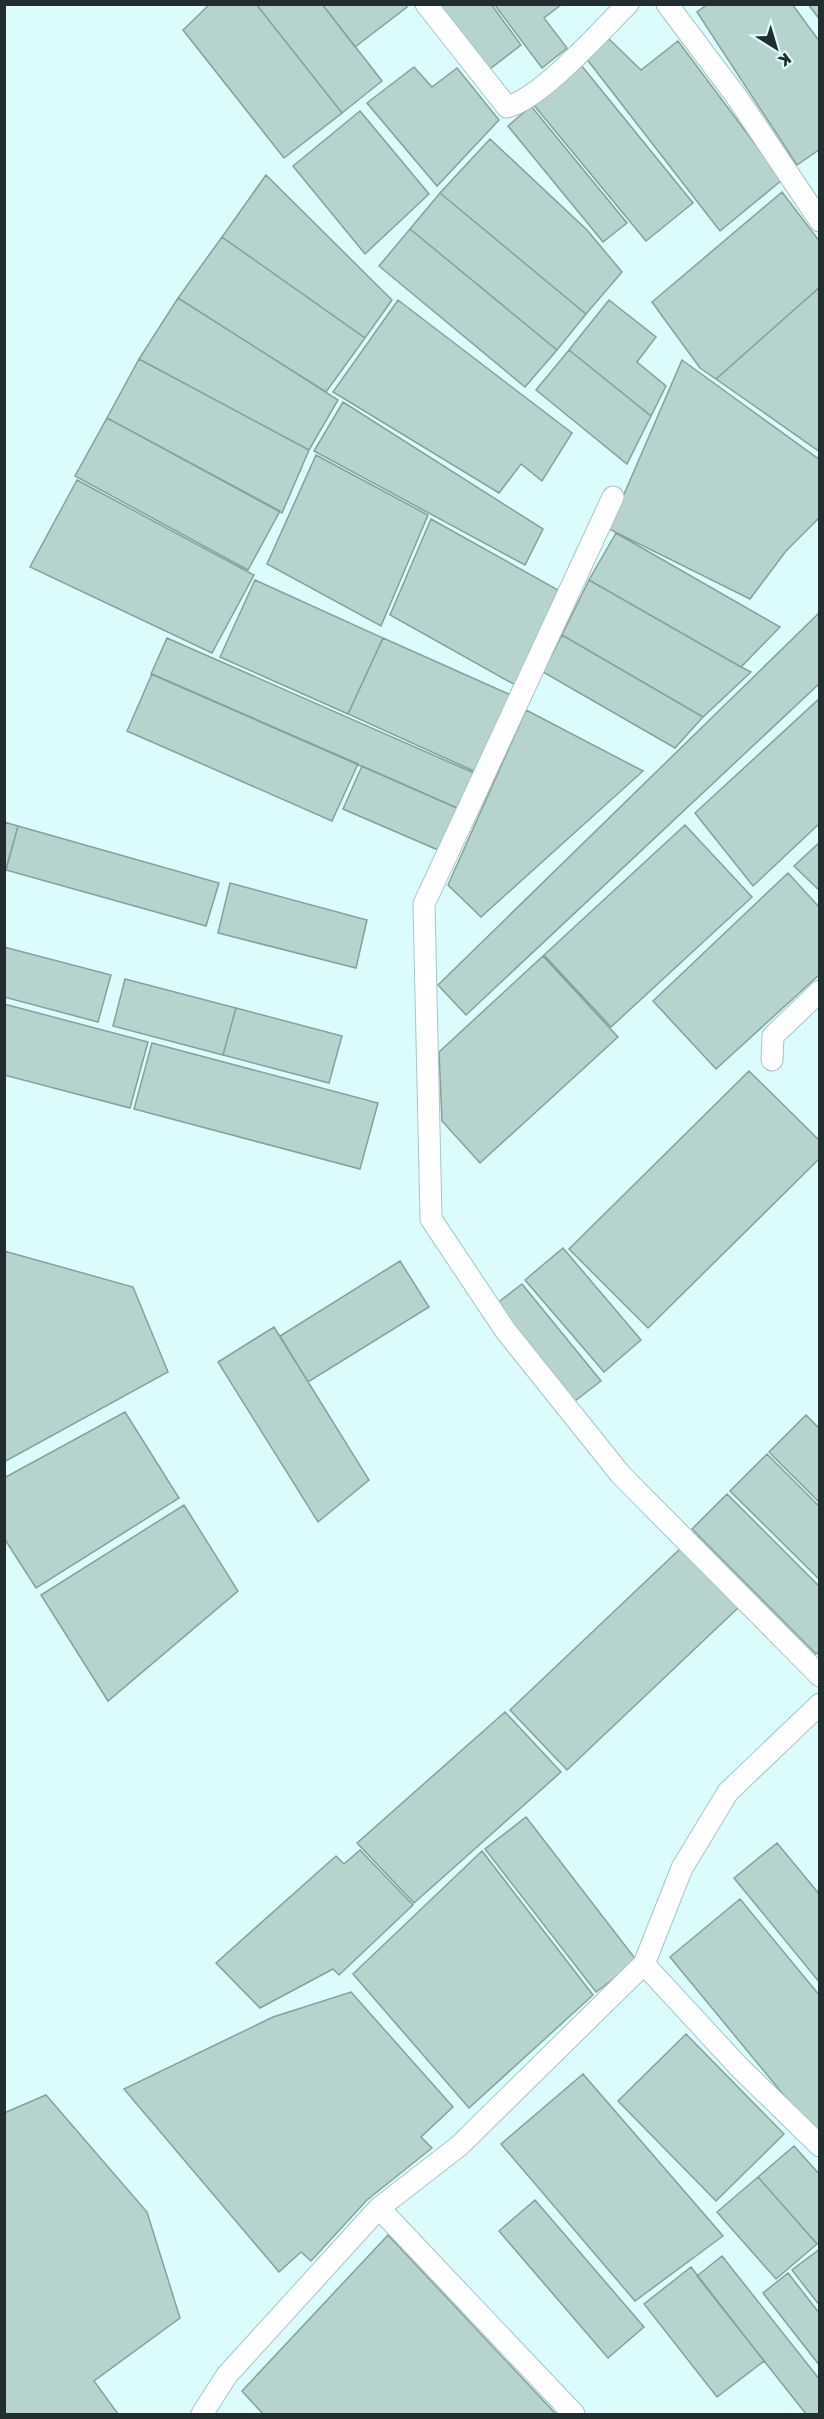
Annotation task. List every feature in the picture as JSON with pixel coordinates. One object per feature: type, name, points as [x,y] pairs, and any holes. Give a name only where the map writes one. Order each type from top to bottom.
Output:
[{"type":"street","points":[[426,4],[507,107],[519,104],[546,84],[628,4]]},
{"type":"street","points":[[667,4],[736,96],[819,221]]},
{"type":"street","points":[[613,497],[424,904],[431,1219],[505,1330],[621,1474],[819,1676]]},
{"type":"street","points":[[772,1060],[772,1036],[819,991]]},
{"type":"street","points":[[202,2415],[227,2375],[379,2208],[459,2146],[644,1964],[682,1868],[728,1792],[819,1704]]},
{"type":"street","points":[[644,1964],[739,2067],[819,2146]]},
{"type":"street","points":[[379,2208],[574,2415]]},
{"type":"building","points":[[210,4],[256,4],[342,113],[284,158],[183,30]]},
{"type":"building","points":[[256,4],[322,4],[382,81],[342,113]]},
{"type":"building","points":[[322,4],[405,4],[407,7],[355,47]]},
{"type":"building","points":[[434,4],[491,4],[521,45],[486,72]]},
{"type":"building","points":[[494,4],[562,4],[544,18],[567,48],[542,68]]},
{"type":"building","points":[[708,4],[792,4],[820,42],[820,149],[797,165],[697,12]]},
{"type":"building","points":[[808,4],[820,4],[820,20]]},
{"type":"building","points":[[609,39],[641,70],[678,41],[782,180],[720,231],[586,58]]},
{"type":"building","points":[[581,65],[693,203],[646,241],[533,104]]},
{"type":"building","points":[[414,67],[432,87],[457,68],[499,120],[437,186],[367,103]]},
{"type":"building","points":[[531,106],[627,223],[603,242],[508,126]]},
{"type":"building","points":[[360,111],[429,194],[365,254],[293,166]]},
{"type":"building","points":[[490,139],[587,230],[622,272],[586,314],[440,193]]},
{"type":"building","points":[[266,175],[392,300],[365,338],[222,237]]},
{"type":"building","points":[[782,192],[820,242],[820,287],[716,379],[700,368],[652,302]]},
{"type":"building","points":[[440,193],[586,314],[557,350],[410,229]]},
{"type":"building","points":[[410,229],[557,350],[525,387],[379,266]]},
{"type":"building","points":[[222,237],[365,338],[326,392],[178,298]]},
{"type":"building","points":[[820,287],[820,452],[716,379]]},
{"type":"building","points":[[178,298],[338,400],[309,450],[139,359]]},
{"type":"building","points":[[398,300],[572,433],[542,481],[521,464],[499,493],[333,392]]},
{"type":"building","points":[[609,300],[656,337],[637,362],[666,386],[651,416],[569,350]]},
{"type":"building","points":[[569,350],[651,416],[627,464],[536,390]]},
{"type":"building","points":[[139,359],[309,450],[282,513],[107,418]]},
{"type":"building","points":[[682,360],[820,460],[820,517],[786,551],[750,599],[609,529]]},
{"type":"building","points":[[343,402],[543,529],[525,565],[314,451]]},
{"type":"building","points":[[107,418],[280,511],[248,570],[75,476]]},
{"type":"building","points":[[316,455],[428,515],[381,626],[267,564]]},
{"type":"building","points":[[77,480],[254,575],[212,653],[30,567]]},
{"type":"building","points":[[431,519],[558,590],[517,686],[390,615]]},
{"type":"building","points":[[616,533],[780,627],[741,667],[589,580]]},
{"type":"building","points":[[255,580],[383,638],[348,714],[220,657]]},
{"type":"building","points":[[589,580],[751,672],[703,717],[562,635]]},
{"type":"building","points":[[820,612],[820,683],[466,1015],[438,985]]},
{"type":"building","points":[[562,635],[703,717],[675,748],[543,672]]},
{"type":"building","points":[[167,638],[474,773],[459,809],[151,674]]},
{"type":"building","points":[[383,638],[511,695],[476,772],[348,714]]},
{"type":"building","points":[[152,674],[358,764],[332,821],[127,731]]},
{"type":"building","points":[[820,698],[820,823],[753,886],[695,813]]},
{"type":"building","points":[[526,710],[643,771],[481,917],[448,885]]},
{"type":"building","points":[[362,766],[464,811],[445,853],[343,809]]},
{"type":"building","points":[[4,822],[18,826],[4,876]]},
{"type":"building","points":[[685,825],[752,897],[611,1027],[544,955]]},
{"type":"building","points":[[18,826],[219,883],[206,926],[6,870]]},
{"type":"building","points":[[820,842],[820,891],[794,866]]},
{"type":"building","points":[[788,873],[820,908],[820,974],[716,1069],[653,1001]]},
{"type":"building","points":[[230,883],[367,920],[356,968],[218,933]]},
{"type":"building","points":[[4,947],[111,975],[98,1022],[4,997]]},
{"type":"building","points":[[543,956],[618,1037],[480,1163],[442,1121],[439,1052]]},
{"type":"building","points":[[125,979],[236,1008],[223,1055],[113,1026]]},
{"type":"building","points":[[4,1004],[148,1042],[130,1108],[4,1075]]},
{"type":"building","points":[[236,1008],[342,1036],[329,1083],[223,1055]]},
{"type":"building","points":[[152,1043],[378,1103],[360,1169],[134,1109]]},
{"type":"building","points":[[749,1071],[820,1141],[820,1158],[648,1328],[569,1249]]},
{"type":"building","points":[[563,1248],[641,1340],[604,1372],[525,1280]]},
{"type":"building","points":[[4,1251],[133,1287],[168,1372],[4,1462]]},
{"type":"building","points":[[400,1261],[429,1307],[308,1382],[280,1336]]},
{"type":"building","points":[[522,1284],[601,1381],[575,1401],[496,1304]]},
{"type":"building","points":[[274,1327],[369,1480],[318,1522],[218,1362]]},
{"type":"building","points":[[125,1412],[179,1498],[36,1588],[4,1538],[4,1478]]},
{"type":"building","points":[[806,1415],[820,1429],[820,1503],[769,1452]]},
{"type":"building","points":[[767,1454],[820,1507],[820,1580],[730,1491]]},
{"type":"building","points":[[727,1494],[820,1587],[820,1651],[816,1654],[692,1529]]},
{"type":"building","points":[[184,1505],[238,1591],[108,1701],[41,1595]]},
{"type":"building","points":[[682,1547],[739,1607],[567,1770],[510,1710]]},
{"type":"building","points":[[505,1712],[561,1772],[414,1903],[357,1843]]},
{"type":"building","points":[[526,1817],[637,1961],[596,1992],[485,1849]]},
{"type":"building","points":[[777,1843],[820,1895],[820,1983],[734,1878]]},
{"type":"building","points":[[360,1850],[413,1905],[339,1975],[333,1969],[260,2008],[216,1963],[336,1856],[344,1864]]},
{"type":"building","points":[[482,1851],[593,1995],[469,2108],[353,1974]]},
{"type":"building","points":[[740,1899],[820,1996],[820,2129],[815,2133],[670,1957]]},
{"type":"building","points":[[351,1992],[453,2107],[421,2137],[432,2148],[367,2200],[311,2261],[301,2252],[279,2272],[124,2089],[273,2017]]},
{"type":"building","points":[[686,2034],[784,2134],[716,2201],[618,2101]]},
{"type":"building","points":[[583,2074],[723,2236],[635,2301],[501,2144]]},
{"type":"building","points":[[46,2095],[147,2212],[180,2318],[94,2381],[118,2414],[4,2414],[4,2113]]},
{"type":"building","points":[[794,2146],[820,2175],[820,2242],[817,2244],[758,2177]]},
{"type":"building","points":[[758,2177],[817,2244],[776,2279],[717,2212]]},
{"type":"building","points":[[535,2200],[644,2327],[608,2358],[499,2231]]},
{"type":"building","points":[[388,2235],[556,2414],[263,2414],[242,2391]]},
{"type":"building","points":[[820,2249],[820,2306],[792,2270]]},
{"type":"building","points":[[722,2256],[820,2380],[820,2414],[806,2414],[697,2276]]},
{"type":"building","points":[[691,2267],[764,2361],[717,2397],[644,2304]]},
{"type":"building","points":[[788,2273],[820,2314],[820,2366],[763,2293]]}]
